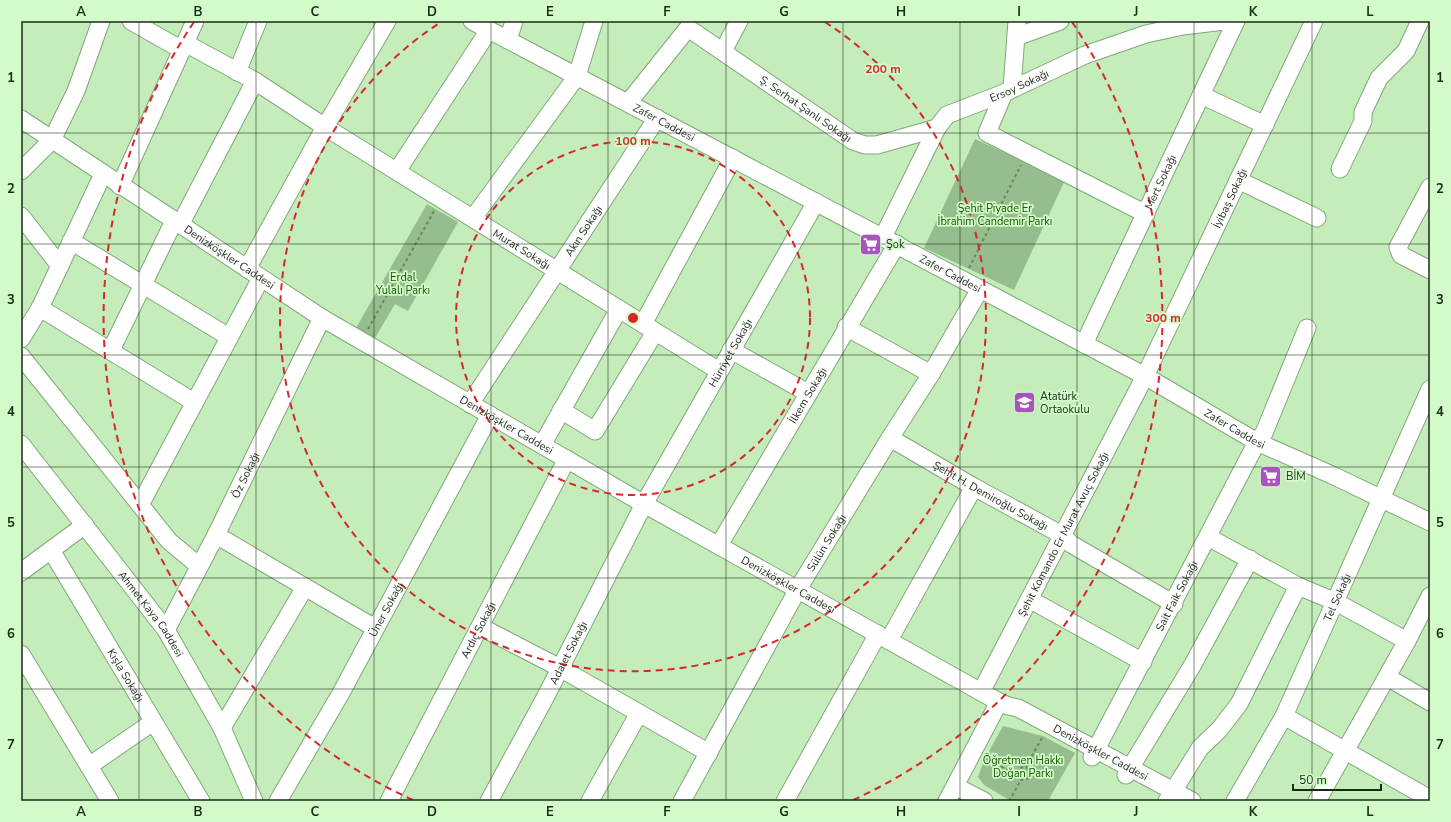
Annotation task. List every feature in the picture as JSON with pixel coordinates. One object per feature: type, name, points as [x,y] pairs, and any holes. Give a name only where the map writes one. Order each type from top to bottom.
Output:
[{"type":"street","points":[[21,171],[52,140],[76,91],[101,21]]},
{"type":"street","name":"Murat Sokağı","points":[[131,21],[255,81],[325,127],[719,371]]},
{"type":"street","points":[[120,186],[195,21]]},
{"type":"street","points":[[237,72],[258,21]]},
{"type":"street","points":[[247,269],[325,127],[387,21]]},
{"type":"street","name":"Zafer Caddesi","points":[[472,21],[1144,376],[1257,442],[1430,522]]},
{"type":"street","points":[[508,40],[514,21]]},
{"type":"street","points":[[472,218],[577,76],[594,21]]},
{"type":"street","points":[[722,51],[739,21]]},
{"type":"street","points":[[1060,21],[1017,29],[1008,91],[987,133],[1146,214]]},
{"type":"street","name":"Ersoy Sokağı","points":[[890,241],[937,128],[947,115],[1008,91],[1085,55],[1146,34],[1183,26],[1224,21]]},
{"type":"street","name":"Mert Sokağı","points":[[1084,344],[1236,21]]},
{"type":"street","name":"İyibaş Sokağı","points":[[1144,376],[1314,21]]},
{"type":"street","points":[[1340,169],[1363,121],[1363,112],[1379,78],[1406,51],[1420,21]]},
{"type":"street","name":"Ş. Serhat Şanlı Sokağı","points":[[628,103],[688,28],[853,141],[865,145],[877,145],[937,128]]},
{"type":"street","points":[[396,171],[489,30]]},
{"type":"street","points":[[111,350],[142,286],[255,81]]},
{"type":"street","points":[[1201,95],[1265,124]]},
{"type":"street","name":"Akın Sokağı","points":[[470,404],[657,118]]},
{"type":"street","name":"Denizköşkler Caddesi","points":[[21,120],[28,122],[120,186],[322,318],[644,504],[1003,704],[1017,716],[1045,731],[1094,753]]},
{"type":"street","points":[[561,410],[595,431],[649,328],[733,158]]},
{"type":"street","points":[[22,335],[40,308],[103,174]]},
{"type":"street","points":[[1238,180],[1317,218]]},
{"type":"street","points":[[1430,187],[1398,247],[1401,255],[1430,270]]},
{"type":"street","name":"Hürriyet Sokağı","points":[[644,504],[816,202]]},
{"type":"street","points":[[21,216],[60,266]]},
{"type":"street","name":"İlkem Sokağı","points":[[719,545],[846,328],[890,241]]},
{"type":"street","points":[[71,242],[229,337]]},
{"type":"street","points":[[140,505],[261,278]]},
{"type":"street","name":"Sülün Sokağı","points":[[682,801],[798,589],[931,374],[980,289]]},
{"type":"street","points":[[40,308],[194,402]]},
{"type":"street","points":[[542,445],[619,309]]},
{"type":"street","name":"Öz Sokağı","points":[[166,630],[216,534],[322,318]]},
{"type":"street","points":[[846,328],[931,374]]},
{"type":"street","name":"Sait Faik Sokağı","points":[[1094,753],[1174,604],[1257,442],[1264,433],[1307,328]]},
{"type":"street","points":[[731,350],[808,393]]},
{"type":"street","points":[[21,356],[169,542],[199,566]]},
{"type":"street","name":"Şehit Komando Er Murat Avuç Sokağı","points":[[981,692],[1144,376]]},
{"type":"street","name":"Tel Sokağı","points":[[1235,801],[1284,716],[1430,389]]},
{"type":"street","name":"Üner Sokağı","points":[[278,801],[341,693],[490,415]]},
{"type":"street","name":"Şehit H. Demiroğlu Sokağı","points":[[890,438],[974,487],[1062,535],[1071,544],[1174,604]]},
{"type":"street","name":"Ahmet Kaya Caddesi","points":[[24,453],[85,525],[166,630],[222,728],[254,801]]},
{"type":"street","name":"Ardıç Sokağı","points":[[389,801],[568,460]]},
{"type":"street","points":[[785,801],[974,487]]},
{"type":"street","name":"Adalet Sokağı","points":[[489,801],[560,668],[644,504]]},
{"type":"street","points":[[21,572],[85,525]]},
{"type":"street","points":[[216,534],[375,628]]},
{"type":"street","points":[[1208,537],[1298,586],[1336,602],[1407,641]]},
{"type":"street","name":"Kışla Sokağı","points":[[51,550],[201,801]]},
{"type":"street","points":[[1128,771],[1192,666],[1250,559]]},
{"type":"street","points":[[1170,798],[1200,748],[1219,730],[1239,704],[1298,586]]},
{"type":"street","points":[[222,728],[305,587]]},
{"type":"street","points":[[1316,801],[1346,751],[1407,641],[1430,596]]},
{"type":"street","points":[[1029,599],[1143,662]]},
{"type":"street","points":[[481,627],[560,668],[709,753]]},
{"type":"street","points":[[21,654],[110,801]]},
{"type":"street","points":[[1387,677],[1430,702]]},
{"type":"street","points":[[947,801],[973,751],[1003,704]]},
{"type":"street","name":"Denizköşkler Caddesi","points":[[1003,704],[1018,708],[1094,753],[1128,771],[1170,798],[1192,801]]},
{"type":"street","points":[[590,801],[639,713]]},
{"type":"street","points":[[1284,716],[1430,799]]},
{"type":"street","points":[[89,766],[153,722]]},
{"type":"street","points":[[955,786],[984,801]]},
{"type":"path","points":[[964,280],[1026,153]]},
{"type":"path","points":[[361,341],[441,199]]},
{"type":"path","points":[[1026,767],[1045,731]]},
{"type":"path","points":[[973,751],[1017,775],[1021,780]]},
{"type":"path","points":[[1017,775],[1019,768],[1026,767]]},
{"type":"path","points":[[1009,801],[1021,780],[1025,780],[1030,776],[1030,772],[1026,767]]},
{"type":"green space","name":"Şehit Piyade Er İbrahim Candemir Parkı","points":[[975,139],[1065,180],[1014,290],[924,248]]},
{"type":"green space","name":"Erdal Yulalı Parkı","points":[[427,204],[458,222],[408,311],[395,304],[375,338],[356,328]]},
{"type":"green space","name":"Öğretmen Hakkı Doğan Parkı","points":[[1003,726],[1043,736],[1075,753],[1048,801],[1011,801],[984,785],[978,777],[985,758]]},
{"type":"place","name":"Şok","points":[[871,244]]},
{"type":"place","name":"Atatürk Ortaokulu","points":[[1024,402]]},
{"type":"place","name":"BİM","points":[[1270,476]]}]
